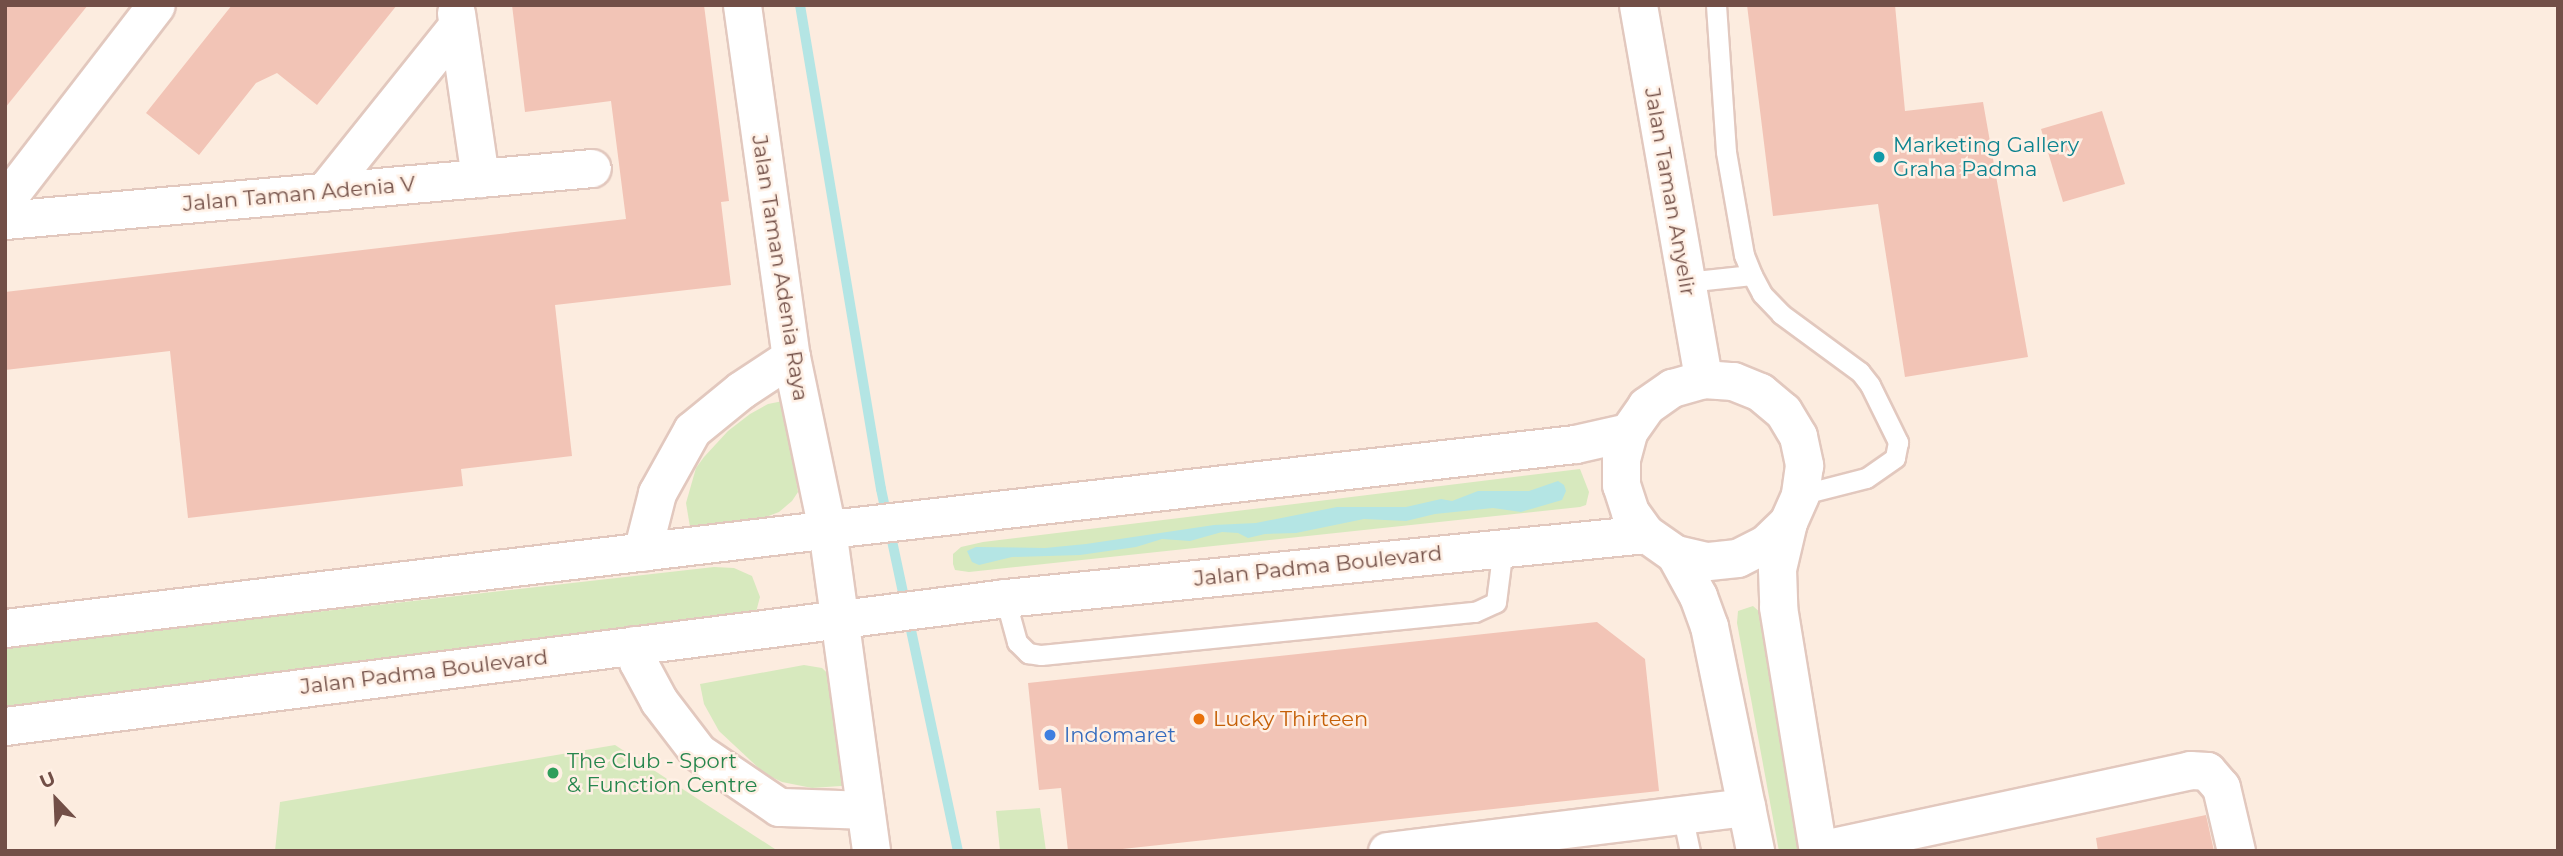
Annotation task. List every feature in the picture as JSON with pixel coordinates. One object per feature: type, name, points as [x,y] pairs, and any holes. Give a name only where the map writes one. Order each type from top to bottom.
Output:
[{"type":"street","points":[[5,201],[156,5]]},
{"type":"street","name":"Jalan Taman Adenia Raya","points":[[742,5],[791,357],[829,529],[871,851]]},
{"type":"street","name":"Jalan Taman Anyelir","points":[[1638,5],[1703,379]]},
{"type":"street","points":[[456,16],[480,178]]},
{"type":"street","points":[[324,192],[456,16]]},
{"type":"street","name":"Jalan Taman Adenia V","points":[[5,220],[592,168]]},
{"type":"street","points":[[642,552],[657,493],[692,430],[741,390],[791,357]]},
{"type":"street","points":[[1794,509],[1766,544],[1737,558],[1706,561],[1675,554],[1646,534],[1630,512],[1621,485],[1620,458],[1628,432],[1646,406],[1672,387],[1703,379],[1733,381],[1760,392],[1783,411],[1798,436],[1804,465],[1794,509],[1777,569],[1777,607],[1818,850],[1892,843],[2190,770],[2207,771],[2221,787],[2236,851]]},
{"type":"street","points":[[5,628],[829,529],[1575,444],[1628,432]]},
{"type":"street","name":"Jalan Padma Boulevard","points":[[5,726],[998,599],[1646,534]]},
{"type":"street","points":[[1675,554],[1699,596],[1709,626],[1755,851]]},
{"type":"street","points":[[634,645],[638,662],[659,701],[698,752],[779,807],[864,810]]},
{"type":"street","points":[[1387,851],[1441,847],[1746,807]]},
{"type":"lane","points":[[1716,5],[1726,152],[1744,255],[1752,275],[1762,294],[1781,314],[1860,372],[1870,385],[1898,442],[1895,458],[1866,478],[1794,509]]},
{"type":"lane","points":[[1686,282],[1752,275]]},
{"type":"lane","points":[[998,599],[1017,642],[1028,653],[1041,655],[1475,612],[1496,602],[1503,547]]},
{"type":"lane","points":[[1682,814],[1690,851]]},
{"type":"green space","points":[[783,401],[798,492],[792,501],[779,512],[758,520],[691,533],[686,503],[696,468],[728,431],[750,414],[768,404]]},
{"type":"green space","points":[[1580,469],[1589,492],[1586,505],[1580,507],[969,572],[955,570],[953,564],[953,554],[961,547],[983,542]]},
{"type":"green space","points":[[714,567],[734,568],[752,576],[760,597],[756,612],[5,708],[5,647]]},
{"type":"green space","points":[[1753,606],[1762,614],[1807,851],[1779,851],[1737,623],[1738,611]]},
{"type":"green space","points":[[804,665],[822,668],[838,683],[855,785],[812,788],[782,782],[765,774],[719,731],[704,704],[700,684]]},
{"type":"green space","name":"The Club - Sport & Function Centre","points":[[615,745],[778,851],[275,851],[280,802]]},
{"type":"green space","points":[[1040,808],[1046,851],[1000,851],[996,811]]},
{"type":"water","points":[[1558,481],[1564,485],[1566,491],[1562,500],[1521,512],[1493,508],[1435,514],[1406,521],[1364,519],[1296,533],[1265,534],[1248,538],[1238,533],[1222,532],[1190,541],[1162,539],[1136,547],[1080,555],[1012,557],[979,565],[972,562],[967,551],[976,547],[1045,548],[1086,544],[1214,525],[1256,523],[1337,507],[1406,507],[1441,499],[1452,501],[1478,491],[1529,491]]},
{"type":"building","points":[[5,5],[88,5],[5,108]]},
{"type":"building","points":[[232,5],[397,5],[317,105],[277,73],[256,83],[199,155],[146,113]]},
{"type":"building","points":[[512,5],[704,5],[729,201],[721,202],[731,285],[555,305],[572,456],[461,469],[463,486],[188,518],[170,351],[5,370],[5,292],[626,219],[611,101],[525,112]]},
{"type":"building","name":"Marketing Gallery Graha Padma","points":[[1747,5],[1895,5],[1905,111],[1983,102],[2028,357],[1905,377],[1878,204],[1773,216]]},
{"type":"building","points":[[2102,111],[2125,184],[2063,202],[2041,129]]},
{"type":"building","points":[[1597,622],[1645,659],[1659,791],[1104,851],[1068,851],[1061,788],[1039,790],[1028,683]]},
{"type":"building","points":[[2206,815],[2214,851],[2098,851],[2096,838]]},
{"type":"waterway","points":[[800,5],[881,489],[958,851]]},
{"type":"place","name":"Marketing Gallery Graha Padma","points":[[1879,157]]},
{"type":"place","name":"Lucky Thirteen","points":[[1199,719]]},
{"type":"place","name":"Indomaret","points":[[1050,735]]},
{"type":"place","name":"The Club - Sport & Function Centre","points":[[553,773]]}]
